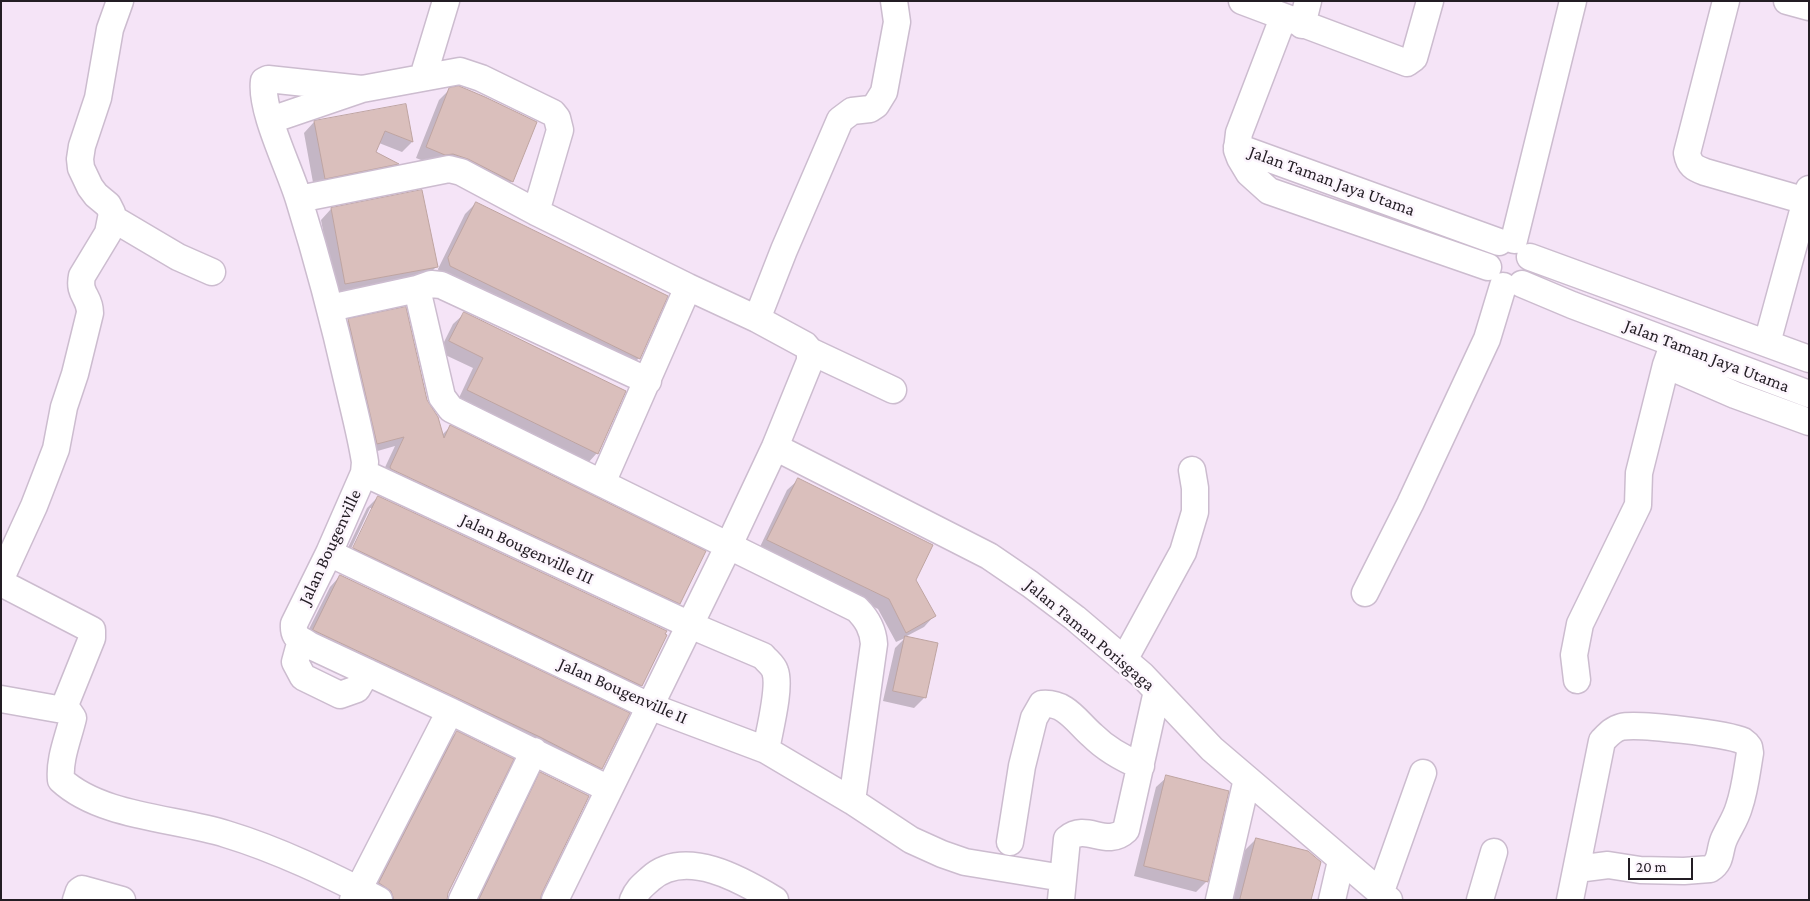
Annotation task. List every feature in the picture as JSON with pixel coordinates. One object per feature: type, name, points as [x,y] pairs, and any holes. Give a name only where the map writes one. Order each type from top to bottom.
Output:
[{"type":"street","points":[[1,578],[34,506],[56,449],[64,407],[75,374],[90,313],[89,304],[81,290],[82,276],[108,233],[112,218],[108,205],[96,195],[85,177],[80,159],[82,146],[98,98],[110,29],[120,1]]},
{"type":"street","points":[[422,77],[446,1]]},
{"type":"street","points":[[757,318],[788,240],[840,120],[852,111],[870,109],[876,105],[884,92],[897,22],[894,1]]},
{"type":"street","points":[[1242,1],[1298,15],[1407,63],[1414,58],[1430,1]]},
{"type":"street","points":[[1504,279],[1529,271],[1514,246],[1573,1]]},
{"type":"street","points":[[1726,1],[1687,153],[1689,163],[1694,168],[1705,172],[1807,195],[1767,343]]},
{"type":"street","points":[[1787,1],[1809,7]]},
{"type":"street","points":[[1237,147],[1239,133],[1298,15]]},
{"type":"street","points":[[271,120],[362,88],[451,72],[460,71],[468,73],[553,113],[557,118],[560,130],[536,212]]},
{"type":"street","name":"Jalan Bougenville","points":[[362,88],[268,79],[264,81],[263,95],[299,199],[330,308],[365,462],[364,473],[329,553],[294,624],[294,632],[301,640],[609,789]]},
{"type":"street","name":"Jalan Taman Jaya Utama","points":[[1237,147],[1514,246],[1809,359]]},
{"type":"street","name":"Jalan Taman Jaya Utama","points":[[1237,147],[1240,158],[1249,173],[1269,191],[1572,305],[1670,354],[1745,370],[1809,394]]},
{"type":"street","points":[[299,199],[449,169],[461,172],[536,212],[688,287],[757,318],[806,345],[810,351],[893,390]]},
{"type":"street","points":[[112,218],[178,258],[212,272]]},
{"type":"street","points":[[1504,279],[1488,262],[1493,250],[1514,246]]},
{"type":"street","points":[[1365,593],[1410,504],[1487,339],[1504,279]]},
{"type":"street","points":[[330,308],[431,284],[441,285],[648,381]]},
{"type":"street","points":[[602,483],[688,287]]},
{"type":"street","points":[[416,289],[442,397],[451,409],[857,609],[865,617],[871,629],[874,644],[852,801]]},
{"type":"street","points":[[556,900],[775,447],[810,360],[810,351]]},
{"type":"street","points":[[1577,680],[1574,655],[1580,624],[1638,505],[1639,473],[1670,354],[1735,395],[1809,422]]},
{"type":"street","points":[[1735,395],[1745,370]]},
{"type":"street","name":"Jalan Taman Porisgaga","points":[[775,447],[989,556],[1030,584],[1075,618],[1124,660],[1157,691],[1212,749],[1385,897]]},
{"type":"street","points":[[1124,660],[1183,552],[1195,512],[1195,488],[1192,470]]},
{"type":"street","name":"Jalan Bougenville III","points":[[364,473],[690,625],[763,656],[776,672],[777,687],[766,750]]},
{"type":"street","name":"Jalan Bougenville II","points":[[329,553],[649,706],[766,750],[852,801],[911,840],[965,862],[1062,889]]},
{"type":"street","points":[[1,584],[92,630],[92,638],[62,710]]},
{"type":"street","points":[[1062,889],[1067,839],[1078,833],[1114,838],[1126,830],[1157,691]]},
{"type":"street","points":[[1,699],[62,710],[68,712],[73,718],[60,768],[61,780],[70,789],[117,809],[224,833],[266,847],[363,896],[450,711]]},
{"type":"street","points":[[1010,842],[1022,766],[1034,718],[1042,704],[1051,704],[1064,708],[1075,716],[1092,735],[1127,760],[1141,766]]},
{"type":"street","points":[[1570,900],[1602,741],[1610,732],[1621,727],[1638,725],[1721,736],[1743,741],[1749,746],[1750,753],[1740,805],[1720,849],[1719,860],[1713,868],[1684,871],[1640,870],[1608,865],[1577,869]]},
{"type":"street","points":[[462,900],[534,752]]},
{"type":"street","points":[[1385,897],[1423,773]]},
{"type":"street","points":[[1219,900],[1247,779]]},
{"type":"street","points":[[1480,900],[1494,852]]},
{"type":"street","points":[[1332,900],[1341,861]]},
{"type":"street","points":[[634,900],[638,890],[654,875],[672,866],[690,865],[740,879],[776,900]]},
{"type":"street","points":[[76,900],[79,891],[82,889],[122,900]]},
{"type":"building","points":[[459,86],[537,122],[513,182],[468,159],[453,154],[445,155],[426,147],[449,88]]},
{"type":"building","points":[[406,104],[413,142],[385,131],[376,152],[399,164],[325,179],[314,121]]},
{"type":"building","points":[[422,190],[438,267],[345,284],[331,208]]},
{"type":"building","points":[[476,202],[668,296],[640,359],[450,266],[448,258]]},
{"type":"building","points":[[406,307],[427,400],[438,417],[444,438],[450,425],[706,551],[680,604],[391,469],[390,467],[404,437],[377,444],[348,319]]},
{"type":"building","points":[[464,312],[626,391],[598,454],[467,390],[483,358],[449,341]]},
{"type":"building","points":[[798,478],[933,545],[916,580],[936,616],[906,633],[889,599],[767,540]]},
{"type":"building","points":[[378,496],[667,631],[665,634],[667,635],[642,686],[353,548]]},
{"type":"building","points":[[340,575],[630,713],[602,769],[540,737],[313,630]]},
{"type":"building","points":[[905,636],[938,643],[926,698],[893,691]]},
{"type":"building","points":[[457,731],[514,759],[448,893],[447,900],[394,900],[391,891],[379,883]]},
{"type":"building","points":[[540,772],[589,796],[540,900],[479,900]]},
{"type":"building","points":[[1166,775],[1229,791],[1208,882],[1144,866]]},
{"type":"building","points":[[1256,838],[1308,851],[1321,862],[1311,900],[1240,900]]}]
